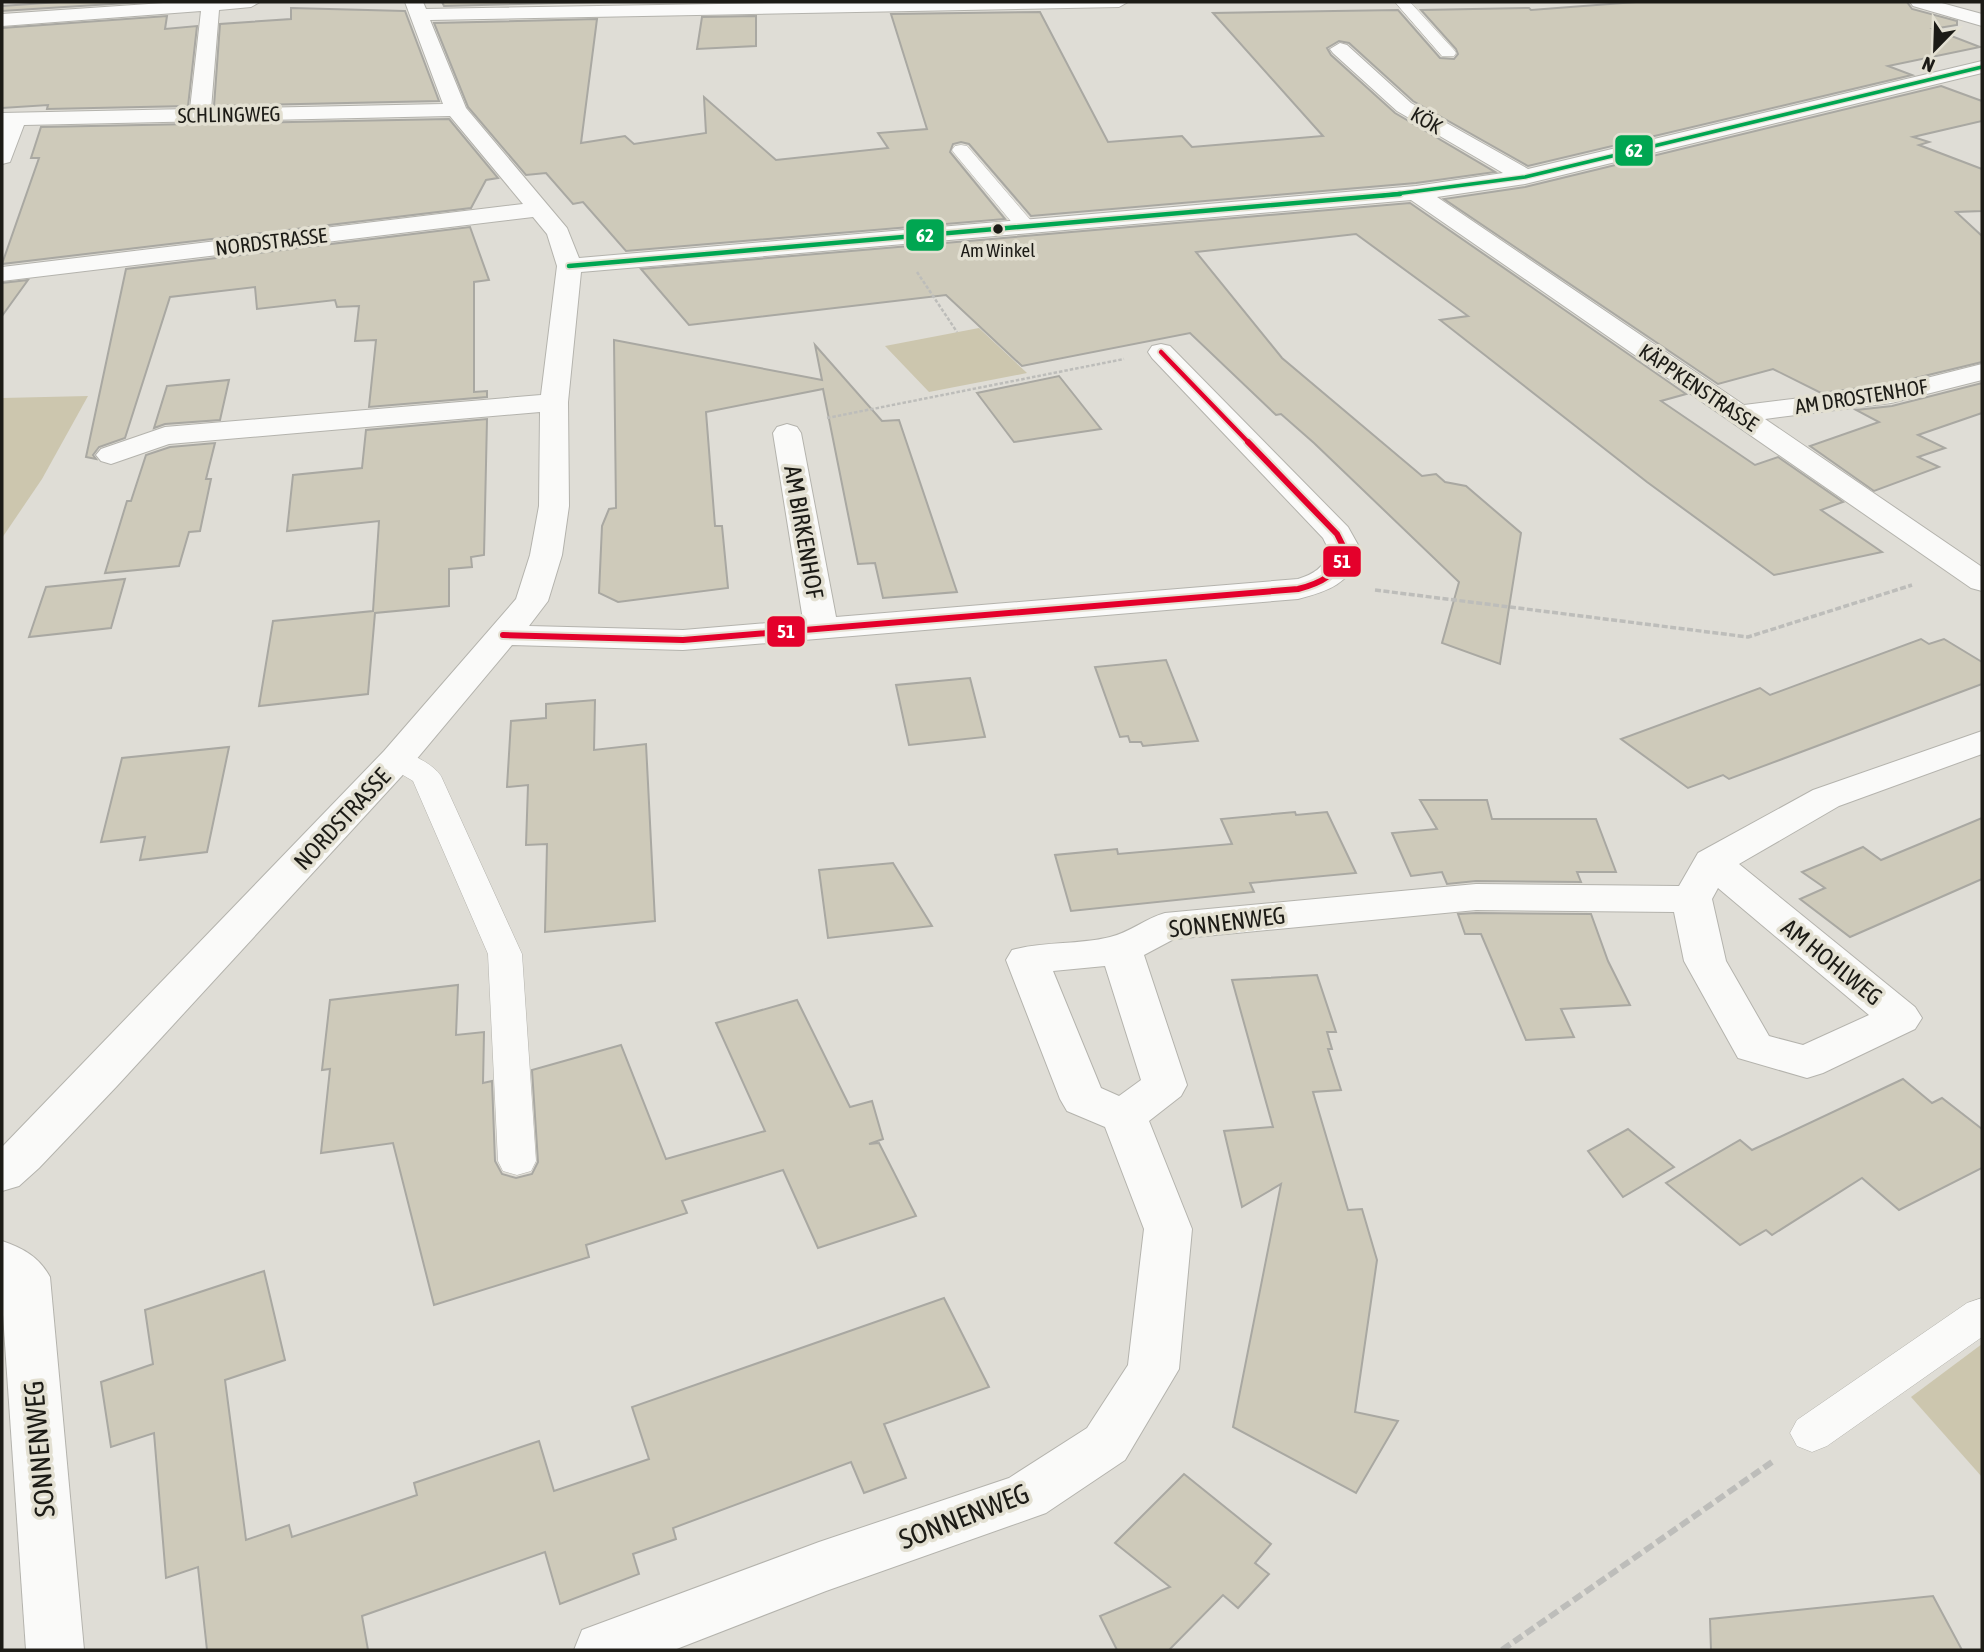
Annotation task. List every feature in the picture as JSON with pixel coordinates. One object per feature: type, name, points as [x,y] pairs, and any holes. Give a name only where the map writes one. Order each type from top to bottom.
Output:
[{"type":"street","points":[[2,20],[251,2]]},
{"type":"street","points":[[417,8],[1119,2]]},
{"type":"street","points":[[1919,2],[1982,20]]},
{"type":"street","points":[[200,114],[211,3]]},
{"type":"street","name":"NORDSTRASSE","points":[[2,1173],[23,1156],[101,1075],[397,759],[532,601],[547,555],[554,506],[554,402],[569,266],[559,233],[456,110],[417,8]]},
{"type":"street","name":"KÖK","points":[[1340,49],[1404,107],[1525,177]]},
{"type":"street","points":[[569,266],[1416,193],[1525,177],[1980,68]]},
{"type":"street","name":"SCHLINGWEG","points":[[8,119],[456,110]]},
{"type":"street","points":[[2,157],[8,119]]},
{"type":"street","name":"KÄPPKENSTRASSE","points":[[1416,193],[1973,575]]},
{"type":"street","name":"NORDSTRASSE","points":[[2,274],[541,209]]},
{"type":"street","points":[[1161,352],[1337,534],[1346,552],[1341,568],[1322,583]]},
{"type":"street","name":"AM DROSTENHOF","points":[[1738,414],[1891,396],[1982,372]]},
{"type":"street","points":[[111,455],[164,436],[554,402]]},
{"type":"street","name":"AM BIRKENHOF","points":[[787,433],[822,630]]},
{"type":"street","name":"AM BIRKENHOF","points":[[503,635],[682,640],[1298,589],[1322,583]]},
{"type":"street","points":[[1692,900],[1712,862],[1826,798],[1982,741]]},
{"type":"street","name":"AM HOHLWEG","points":[[1692,900],[1704,961],[1754,1047],[1807,1062],[1900,1017],[1712,862]]},
{"type":"street","name":"SONNENWEG","points":[[603,1650],[819,1568],[1027,1496],[1105,1444],[1153,1369],[1168,1229],[1124,1116],[1083,1099],[1027,960],[1121,950],[1165,926],[1476,897],[1692,900]]},
{"type":"street","points":[[1121,950],[1165,1085],[1124,1116]]},
{"type":"street","name":"SONNENWEG","points":[[2,1260],[25,1277],[55,1650]]},
{"type":"lane","points":[[1402,2],[1448,52]]},
{"type":"lane","points":[[961,150],[1026,227]]},
{"type":"lane","points":[[397,759],[425,776],[505,954],[517,1161]]},
{"type":"lane","points":[[1812,1433],[1982,1315]]},
{"type":"path","points":[[894,238],[957,332]]},
{"type":"path","points":[[787,433],[828,418],[1161,352]]},
{"type":"path","points":[[1322,583],[1748,637],[1973,575]]},
{"type":"path","points":[[1502,1650],[1812,1433]]},
{"type":"shaded area","points":[[979,328],[1027,373],[929,392],[885,346]]},
{"type":"shaded area","points":[[88,396],[42,479],[2,538],[2,398]]},
{"type":"shaded area","points":[[1982,1344],[1982,1477],[1911,1397]]},
{"type":"building","points":[[59,2],[143,2],[2,11],[2,6]]},
{"type":"building","points":[[442,2],[599,2],[444,6]]},
{"type":"building","points":[[1636,2],[1907,2],[1912,9],[1957,21],[1957,25],[1933,29],[1980,47],[1888,66],[1912,75],[1528,166],[1413,101],[1349,43],[1339,41],[1327,48],[1331,55],[1395,113],[1495,172],[1416,183],[1031,216],[969,144],[961,142],[953,144],[950,152],[1005,219],[626,251],[583,202],[573,204],[546,173],[526,175],[468,107],[434,23],[597,19],[581,143],[625,136],[634,144],[706,133],[704,97],[776,160],[888,148],[878,133],[927,129],[891,14],[1040,12],[1108,142],[1182,136],[1192,147],[1323,136],[1213,13],[1398,10],[1440,58],[1454,59],[1458,54],[1456,49],[1421,10],[1531,10]]},
{"type":"building","points":[[291,8],[405,11],[439,101],[214,106],[220,24],[291,19]]},
{"type":"building","points":[[167,16],[165,29],[197,26],[188,106],[47,109],[48,105],[2,108],[2,28]]},
{"type":"building","points":[[756,16],[756,46],[697,49],[702,17]]},
{"type":"building","points":[[1941,86],[1982,101],[1982,121],[1913,137],[1929,142],[1919,145],[1982,169],[1982,211],[1956,212],[1982,236],[1982,362],[1891,384],[1821,393],[1773,369],[1718,384],[1444,199],[1525,187]]},
{"type":"building","points":[[449,119],[498,178],[486,180],[471,208],[2,264],[39,158],[31,158],[41,127]]},
{"type":"building","points":[[1410,203],[1686,394],[1661,401],[1755,465],[1778,457],[1843,502],[1821,510],[1882,552],[1774,575],[1647,482],[1440,320],[1468,316],[1356,234],[1196,252],[1282,358],[1422,476],[1436,474],[1445,482],[1466,486],[1521,533],[1500,664],[1442,643],[1459,582],[1314,443],[1281,414],[1276,415],[1190,333],[1022,366],[946,295],[689,325],[641,269]]},
{"type":"building","points":[[470,227],[489,280],[474,282],[474,392],[487,391],[487,397],[369,407],[376,340],[355,341],[359,306],[337,307],[335,300],[257,309],[255,287],[170,297],[125,438],[99,447],[93,455],[96,459],[86,457],[126,269]]},
{"type":"building","points":[[28,280],[2,316],[2,283]]},
{"type":"building","points":[[614,340],[822,380],[815,345],[882,421],[899,420],[957,592],[883,598],[875,563],[858,564],[823,389],[706,412],[715,526],[722,526],[728,588],[618,602],[599,593],[602,526],[609,509],[616,508]]},
{"type":"building","points":[[1059,376],[1101,429],[1014,442],[977,393]]},
{"type":"building","points":[[229,380],[220,420],[165,424],[154,428],[167,386]]},
{"type":"building","points":[[1982,383],[1982,413],[1918,435],[1945,448],[1918,457],[1939,467],[1874,491],[1810,446],[1879,422],[1856,410],[1892,406]]},
{"type":"building","points":[[487,419],[484,555],[471,557],[472,567],[449,569],[449,606],[375,613],[368,694],[259,706],[273,621],[373,611],[379,521],[287,531],[293,475],[362,468],[366,430]]},
{"type":"building","points":[[215,443],[206,479],[211,479],[200,531],[189,532],[179,566],[105,573],[127,501],[131,501],[146,455],[170,447]]},
{"type":"building","points":[[125,579],[111,628],[29,637],[46,587]]},
{"type":"building","points":[[1921,639],[1929,644],[1944,639],[1982,662],[1982,684],[1729,779],[1723,775],[1688,788],[1621,739],[1760,688],[1770,695]]},
{"type":"building","points":[[1166,660],[1198,741],[1143,746],[1141,742],[1130,742],[1128,736],[1120,737],[1095,667]]},
{"type":"building","points":[[970,678],[985,737],[909,745],[896,685]]},
{"type":"building","points":[[595,700],[594,750],[646,744],[655,921],[545,932],[547,844],[526,845],[528,785],[507,787],[511,721],[546,718],[546,704]]},
{"type":"building","points":[[229,747],[207,852],[140,860],[145,837],[101,842],[122,758]]},
{"type":"building","points":[[1420,800],[1487,800],[1492,819],[1596,819],[1616,872],[1577,872],[1581,882],[1476,881],[1447,884],[1442,872],[1411,876],[1392,833],[1437,829]]},
{"type":"building","points":[[1295,812],[1296,815],[1327,812],[1356,873],[1250,883],[1254,892],[1071,911],[1055,855],[1117,849],[1118,854],[1232,844],[1221,819]]},
{"type":"building","points":[[1982,818],[1982,879],[1850,937],[1800,899],[1825,888],[1802,872],[1863,847],[1881,860]]},
{"type":"building","points":[[893,863],[932,926],[828,938],[819,870]]},
{"type":"building","points":[[1458,914],[1591,914],[1608,961],[1630,1005],[1561,1009],[1574,1037],[1526,1040],[1481,934],[1465,934]]},
{"type":"building","points":[[1317,975],[1336,1032],[1327,1032],[1332,1049],[1328,1049],[1341,1090],[1313,1092],[1348,1210],[1362,1209],[1377,1260],[1355,1412],[1398,1421],[1356,1493],[1233,1427],[1281,1184],[1242,1207],[1224,1131],[1273,1127],[1232,980]]},
{"type":"building","points":[[458,985],[456,1035],[484,1032],[483,1083],[492,1081],[495,1161],[502,1174],[516,1178],[532,1174],[538,1162],[532,1070],[621,1045],[666,1159],[765,1131],[716,1023],[797,1000],[850,1107],[872,1101],[883,1139],[869,1144],[879,1143],[916,1216],[818,1248],[783,1170],[682,1201],[687,1213],[586,1245],[589,1257],[434,1305],[393,1143],[321,1153],[330,1069],[322,1070],[330,1000]]},
{"type":"building","points":[[1903,1079],[1932,1103],[1942,1098],[1982,1129],[1982,1168],[1899,1210],[1862,1178],[1772,1235],[1766,1230],[1740,1245],[1666,1183],[1740,1140],[1752,1150]]},
{"type":"building","points":[[1628,1129],[1674,1167],[1623,1197],[1588,1151]]},
{"type":"building","points":[[264,1271],[285,1360],[225,1380],[246,1540],[289,1525],[292,1537],[417,1495],[414,1483],[539,1441],[554,1491],[649,1459],[632,1407],[944,1298],[989,1387],[884,1424],[906,1478],[864,1493],[851,1462],[673,1528],[676,1539],[633,1554],[639,1574],[560,1604],[545,1552],[362,1616],[368,1650],[207,1650],[198,1567],[166,1578],[154,1433],[111,1447],[101,1382],[153,1364],[145,1310]]},
{"type":"building","points":[[1184,1474],[1271,1544],[1255,1563],[1269,1574],[1238,1608],[1223,1595],[1169,1650],[1117,1650],[1100,1616],[1170,1587],[1115,1543]]},
{"type":"building","points":[[1933,1596],[1962,1650],[1711,1650],[1710,1619]]},
{"type":"transit line","name":"62","points":[[569,266],[1416,193],[1525,177],[1982,67]]},
{"type":"transit line","name":"51","points":[[503,635],[683,640],[1298,589],[1334,574],[1346,552],[1337,534],[1161,352]]},
{"type":"place","name":"Am Winkel","points":[[998,229]]}]
